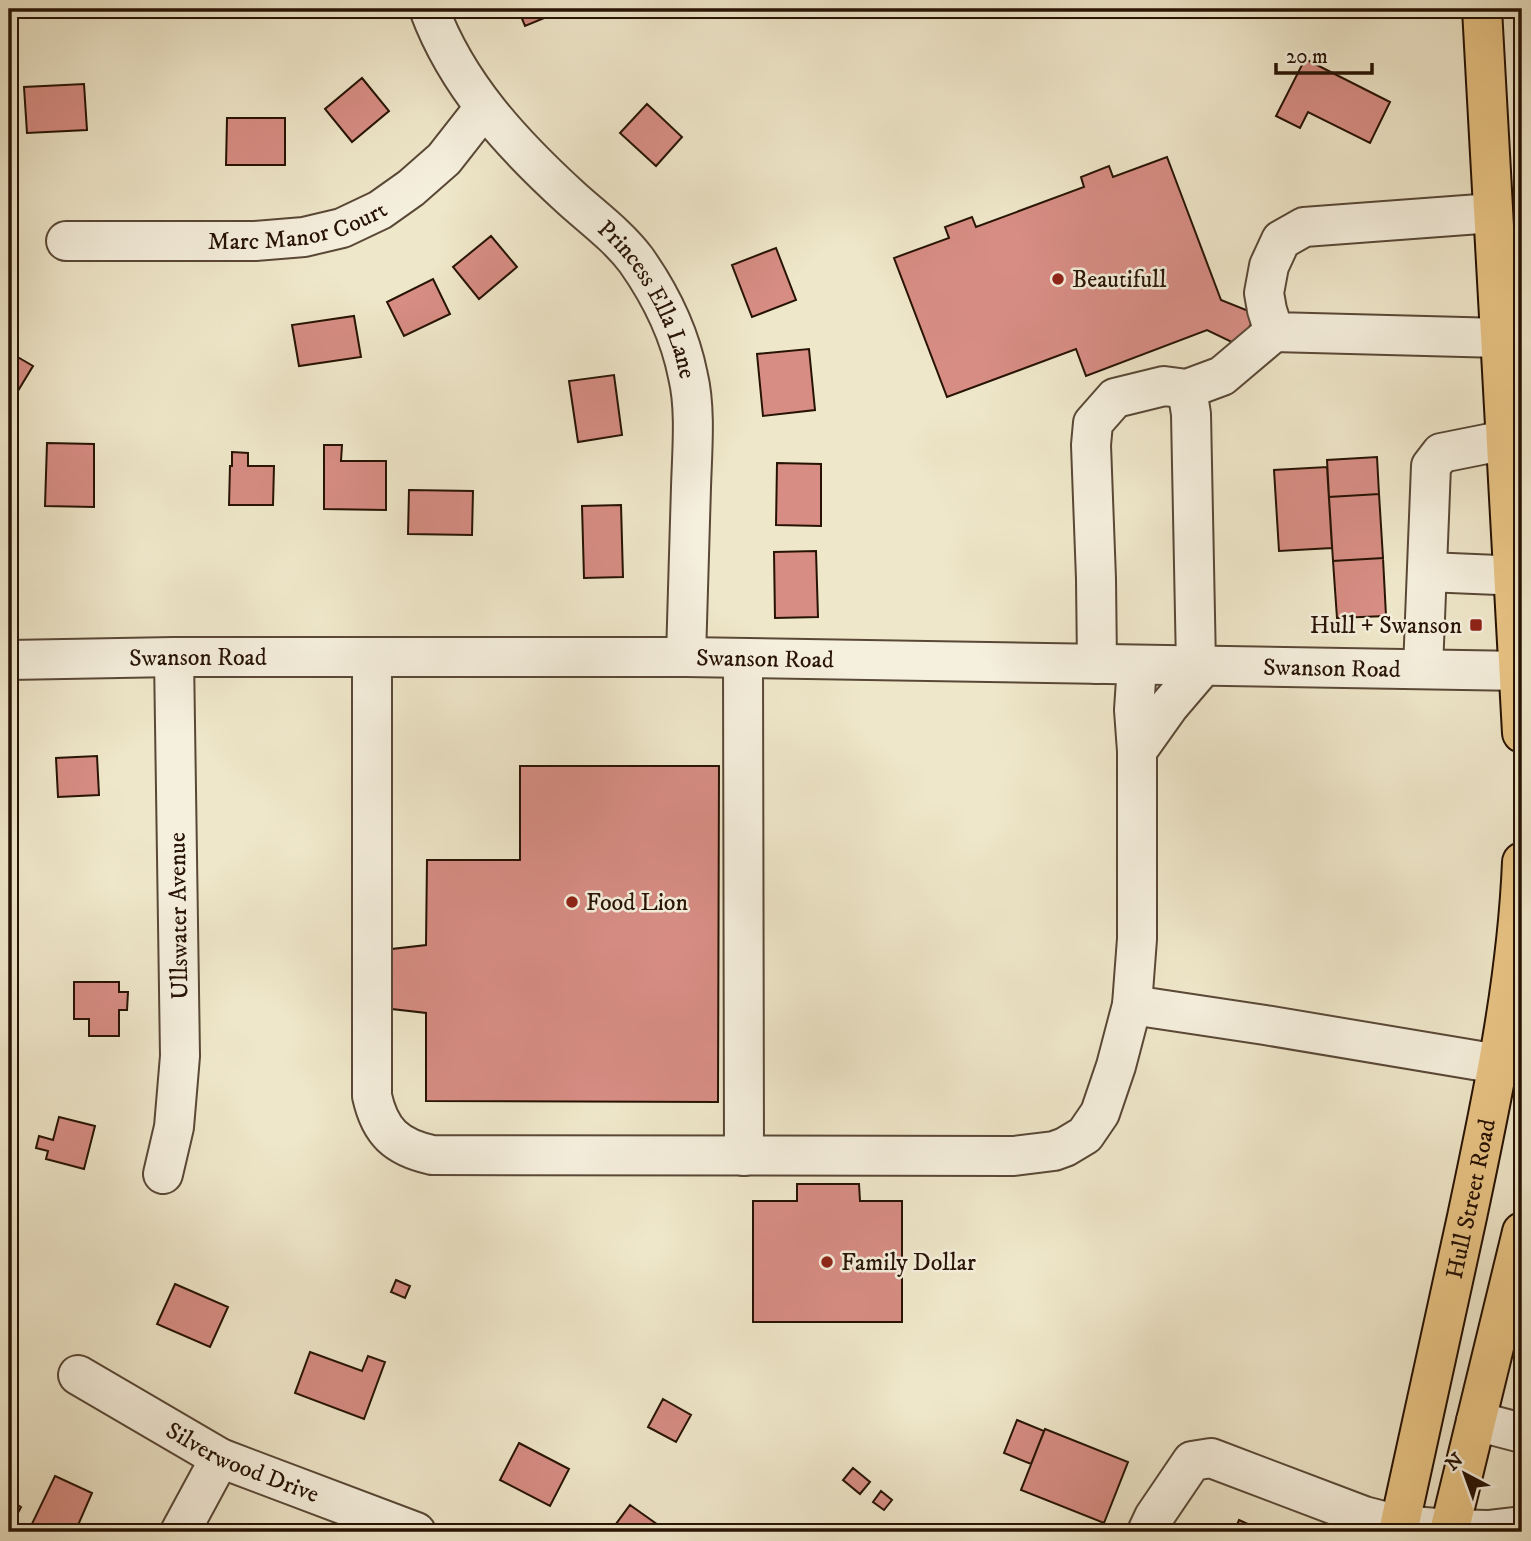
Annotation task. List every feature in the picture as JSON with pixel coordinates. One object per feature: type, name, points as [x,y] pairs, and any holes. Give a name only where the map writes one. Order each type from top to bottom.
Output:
[{"type":"main road","points":[[1482,9],[1506,440],[1518,576],[1522,733]]},
{"type":"main road","name":"Hull Street Road","points":[[1399,1529],[1487,1123],[1510,1066],[1508,1011],[1522,862]]},
{"type":"main road","points":[[1449,1531],[1476,1422],[1518,1274],[1522,1232]]},
{"type":"street","name":"Princess Ella Lane","points":[[429,9],[457,69],[484,108],[510,139],[611,233],[635,260],[658,296],[676,334],[689,377],[693,426],[686,657]]},
{"type":"street","name":"Marc Manor Court","points":[[66,241],[255,241],[304,237],[342,228],[380,210],[411,188],[444,159],[484,108]]},
{"type":"street","points":[[1273,332],[1264,293],[1269,266],[1281,240],[1304,226],[1493,213]]},
{"type":"street","points":[[1097,664],[1091,445],[1093,423],[1115,398],[1164,386],[1187,389],[1222,376],[1273,332],[1501,338]]},
{"type":"street","points":[[1136,751],[1200,665],[1191,414],[1187,389]]},
{"type":"street","points":[[1423,669],[1430,466],[1441,453],[1506,440]]},
{"type":"street","points":[[1427,572],[1518,576]]},
{"type":"street","name":"Swanson Road","points":[[9,660],[174,657],[686,657],[1521,671]]},
{"type":"street","name":"Ullswater Avenue","points":[[163,1174],[174,1127],[180,1056],[174,657]]},
{"type":"street","points":[[372,657],[372,1096],[376,1115],[397,1142],[412,1151],[432,1155],[1014,1156],[1044,1153],[1065,1147],[1085,1135],[1100,1113],[1132,1005],[1137,939],[1134,710],[1137,664]]},
{"type":"street","points":[[743,658],[744,1156]]},
{"type":"street","points":[[1132,1005],[1510,1066]]},
{"type":"street","name":"Silverwood Drive","points":[[79,1375],[220,1458],[415,1532]]},
{"type":"street","points":[[1476,1422],[1522,1433]]},
{"type":"street","points":[[180,1532],[220,1458]]},
{"type":"street","points":[[1147,1532],[1154,1517],[1192,1461],[1211,1458],[1399,1529],[1449,1531],[1522,1526]]},
{"type":"building","points":[[518,9],[566,9],[525,26]]},
{"type":"building","points":[[1305,59],[1390,102],[1370,143],[1308,112],[1300,128],[1276,116]]},
{"type":"building","points":[[362,78],[389,111],[352,142],[325,109]]},
{"type":"building","points":[[84,84],[87,130],[27,133],[24,87]]},
{"type":"building","points":[[647,104],[682,137],[656,166],[620,133]]},
{"type":"building","points":[[227,118],[285,118],[285,165],[226,165]]},
{"type":"building","name":"Beautifull","points":[[1167,157],[1221,300],[1256,314],[1240,346],[1207,330],[1086,376],[1076,349],[947,397],[894,258],[949,238],[945,227],[972,217],[976,227],[1084,187],[1081,177],[1109,166],[1113,177]]},
{"type":"building","points":[[491,236],[517,267],[479,299],[453,267]]},
{"type":"building","points":[[776,248],[796,300],[752,317],[732,265]]},
{"type":"building","points":[[433,279],[450,314],[404,336],[387,302]]},
{"type":"building","points":[[354,316],[361,357],[299,366],[292,325]]},
{"type":"building","points":[[809,349],[815,410],[763,416],[757,354]]},
{"type":"building","points":[[9,352],[33,366],[10,404],[9,404]]},
{"type":"building","points":[[614,375],[622,435],[578,442],[569,381]]},
{"type":"building","points":[[47,443],[94,444],[94,507],[45,506]]},
{"type":"building","points":[[324,445],[342,445],[341,461],[386,461],[386,510],[324,509]]},
{"type":"building","points":[[232,452],[248,453],[248,466],[274,466],[273,505],[229,505]]},
{"type":"building","points":[[1377,457],[1379,494],[1329,497],[1327,460]]},
{"type":"building","points":[[777,463],[821,464],[821,526],[776,525]]},
{"type":"building","points":[[1327,467],[1332,548],[1279,551],[1274,470]]},
{"type":"building","points":[[409,490],[473,491],[472,535],[408,534]]},
{"type":"building","points":[[1379,494],[1383,558],[1333,561],[1329,497]]},
{"type":"building","points":[[621,505],[623,577],[584,578],[582,506]]},
{"type":"building","points":[[816,551],[818,617],[775,618],[774,552]]},
{"type":"building","points":[[1383,558],[1386,616],[1337,618],[1333,561]]},
{"type":"building","points":[[97,756],[99,795],[58,797],[56,758]]},
{"type":"building","name":"Food Lion","points":[[520,766],[719,766],[718,1102],[426,1101],[426,1013],[392,1009],[392,949],[426,945],[427,860],[520,860]]},
{"type":"building","points":[[74,982],[119,982],[119,992],[128,992],[127,1010],[119,1010],[119,1036],[89,1036],[89,1019],[74,1019]]},
{"type":"building","points":[[59,1117],[95,1126],[84,1169],[46,1159],[48,1151],[36,1148],[39,1136],[53,1140]]},
{"type":"building","name":"Family Dollar","points":[[797,1184],[859,1184],[860,1201],[902,1201],[902,1322],[753,1322],[753,1201],[797,1201]]},
{"type":"building","points":[[396,1280],[410,1286],[405,1298],[391,1292]]},
{"type":"building","points":[[175,1284],[228,1307],[210,1347],[157,1324]]},
{"type":"building","points":[[310,1352],[362,1371],[368,1356],[385,1362],[364,1419],[295,1393]]},
{"type":"building","points":[[663,1399],[691,1415],[676,1442],[648,1427]]},
{"type":"building","points":[[1017,1420],[1044,1431],[1031,1464],[1004,1453]]},
{"type":"building","points":[[1045,1429],[1128,1462],[1104,1523],[1021,1490]]},
{"type":"building","points":[[519,1443],[569,1469],[550,1506],[500,1480]]},
{"type":"building","points":[[853,1468],[870,1482],[860,1494],[843,1480]]},
{"type":"building","points":[[55,1476],[92,1493],[75,1532],[39,1532],[30,1528]]},
{"type":"building","points":[[881,1491],[892,1500],[884,1510],[873,1502]]},
{"type":"building","points":[[13,1502],[21,1507],[12,1524],[9,1522],[9,1510]]},
{"type":"building","points":[[630,1505],[668,1532],[610,1532]]},
{"type":"building","points":[[1239,1520],[1250,1525],[1247,1532],[1234,1532]]},
{"type":"place","name":"Beautifull","points":[[1058,279]]},
{"type":"place","name":"Hull + Swanson","points":[[1476,625]]},
{"type":"place","name":"Food Lion","points":[[572,902]]},
{"type":"place","name":"Family Dollar","points":[[827,1262]]}]
